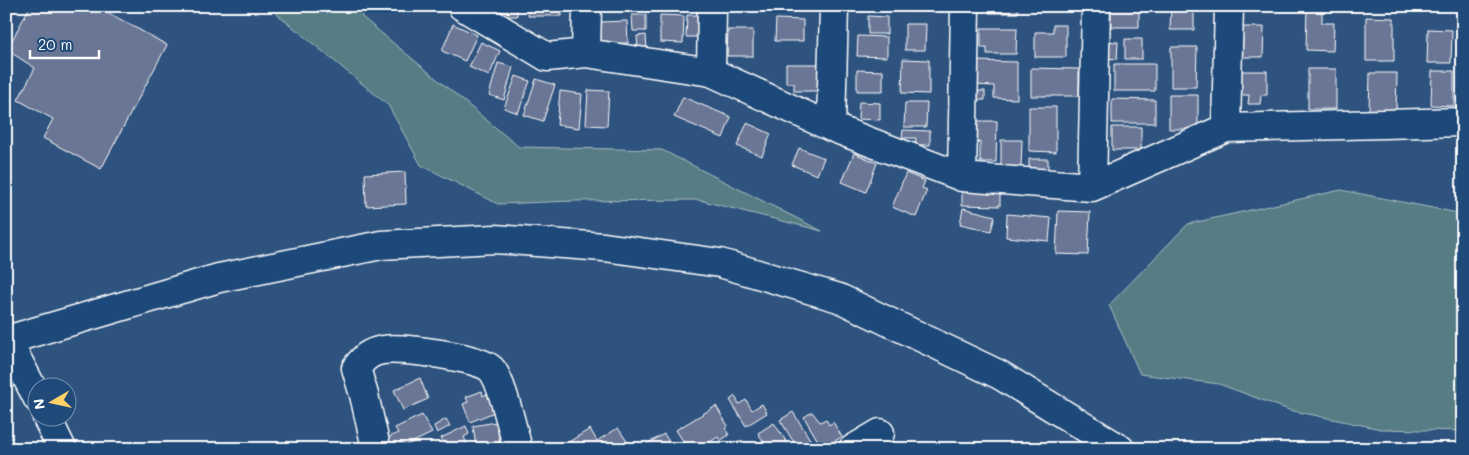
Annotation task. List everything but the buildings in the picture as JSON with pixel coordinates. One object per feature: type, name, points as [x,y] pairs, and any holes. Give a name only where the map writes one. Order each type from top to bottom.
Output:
[{"type":"street","points":[[462,6],[547,58],[586,54],[711,72],[831,127],[962,177],[1092,187],[1226,128],[1463,122]]},
{"type":"street","points":[[586,54],[587,6]]},
{"type":"street","points":[[711,72],[712,6]]},
{"type":"street","points":[[831,127],[834,6]]},
{"type":"street","points":[[962,177],[964,6]]},
{"type":"street","points":[[1092,187],[1096,6]]},
{"type":"street","points":[[1226,128],[1229,6]]},
{"type":"street","points":[[28,380],[7,339],[219,278],[381,245],[495,239],[604,246],[720,263],[839,298],[1000,375],[1120,449]]},
{"type":"street","points":[[374,449],[375,443],[356,368],[366,356],[383,350],[400,350],[477,361],[492,370],[504,396],[518,449]]},
{"type":"street","points":[[52,428],[62,449]]},
{"type":"street","points":[[853,449],[880,433]]},
{"type":"green space","points":[[267,6],[362,6],[362,17],[519,147],[662,150],[822,231],[699,200],[572,201],[498,204],[421,165],[388,105]]},
{"type":"green space","points":[[1341,190],[1463,214],[1463,431],[1381,429],[1289,410],[1219,384],[1140,374],[1109,305],[1188,224]]}]
